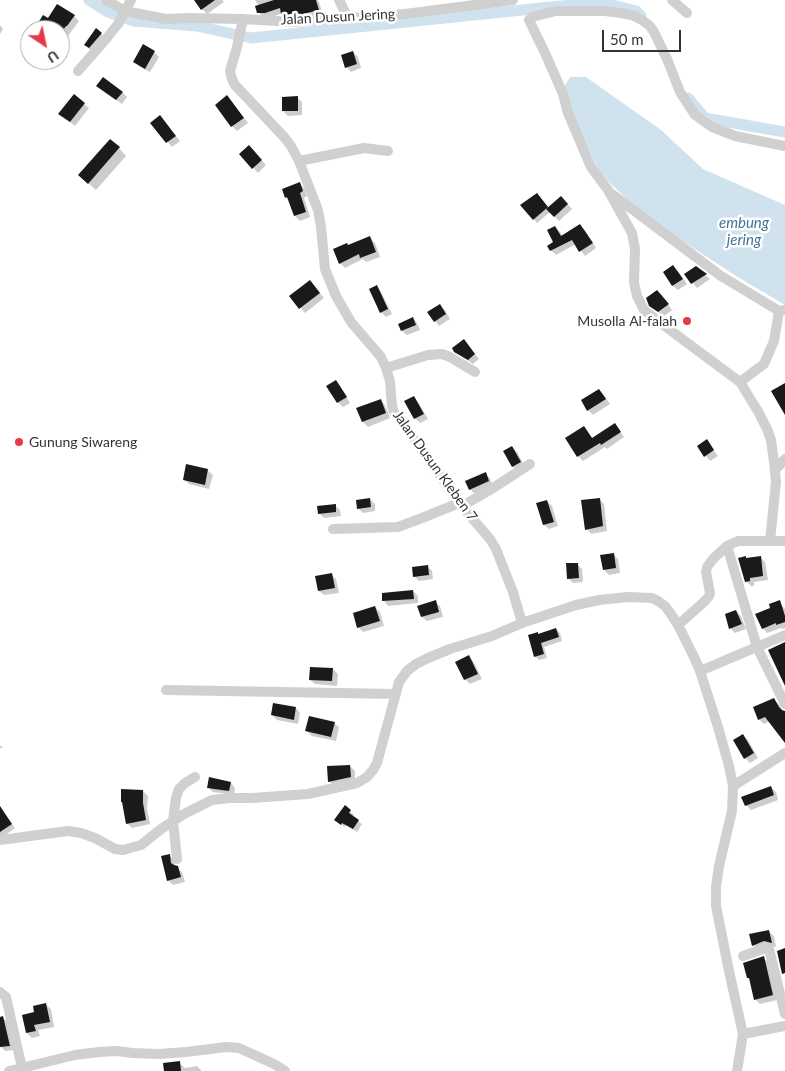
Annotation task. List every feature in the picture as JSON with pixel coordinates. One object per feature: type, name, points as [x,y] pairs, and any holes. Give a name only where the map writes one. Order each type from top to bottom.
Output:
[{"type":"street","name":"Jalan Dusun Jering","points":[[106,0],[122,15],[166,19],[242,19],[294,22],[405,14],[513,0]]},
{"type":"street","points":[[78,71],[106,39],[131,0]]},
{"type":"street","points":[[340,0],[348,18]]},
{"type":"street","points":[[672,0],[687,12]]},
{"type":"street","points":[[770,542],[776,482],[767,429],[740,382],[644,310],[637,296],[634,283],[635,248],[632,233],[608,190],[591,167],[568,113],[563,94],[530,20],[532,17],[556,7],[627,14],[642,20],[654,32],[680,92],[695,115],[712,127],[735,136],[785,146]]},
{"type":"street","name":"Jalan Dusun Kleben 7","points":[[242,19],[230,71],[235,85],[291,146],[299,161],[318,210],[325,270],[336,296],[351,322],[380,356],[390,381],[394,412],[460,504],[490,539],[496,549],[514,592],[522,623]]},
{"type":"street","points":[[299,161],[364,148],[388,150]]},
{"type":"street","points":[[608,190],[721,276],[782,310],[774,340],[764,364],[740,382]]},
{"type":"street","points":[[386,368],[428,355],[442,354],[474,372]]},
{"type":"street","points":[[775,470],[785,459]]},
{"type":"street","points":[[333,529],[398,527],[460,504],[490,490],[530,464]]},
{"type":"street","points":[[678,625],[709,596],[707,567],[727,546],[738,541],[785,541]]},
{"type":"street","points":[[727,546],[757,647],[785,704]]},
{"type":"street","points":[[0,840],[68,832],[81,833],[115,849],[124,850],[140,845],[184,814],[212,800],[308,794],[357,783],[367,777],[377,763],[399,682],[407,671],[416,664],[450,649],[492,636],[576,604],[599,600],[652,598],[665,606],[678,625],[700,671],[721,734],[733,786],[732,811],[717,880],[716,906],[743,1034],[737,1071]]},
{"type":"street","points":[[700,671],[785,635]]},
{"type":"street","points":[[166,690],[396,694]]},
{"type":"street","points":[[733,786],[785,753]]},
{"type":"street","points":[[178,859],[173,821],[175,801],[179,789],[195,777]]},
{"type":"street","points":[[742,956],[766,948],[769,950],[785,1014]]},
{"type":"street","points":[[0,992],[6,996],[22,1068]]},
{"type":"street","points":[[743,1034],[785,1026]]},
{"type":"street","points":[[9,1071],[98,1052],[117,1051],[159,1054],[226,1047],[238,1048],[285,1071]]},
{"type":"path","points":[[0,748],[4,745]]},
{"type":"water","name":"embung jering","points":[[570,77],[586,77],[661,130],[703,169],[785,205],[785,305],[675,236],[629,201],[610,183],[599,171],[567,101],[564,87]]},
{"type":"building","points":[[194,0],[215,0],[201,10]]},
{"type":"building","points":[[274,0],[316,0],[319,10],[299,15],[298,12],[288,15],[281,14],[280,8],[265,13],[257,13],[255,6]]},
{"type":"building","points":[[57,4],[75,15],[70,22],[70,20],[40,20],[43,15],[48,18]]},
{"type":"building","points":[[96,28],[102,33],[89,48],[84,45]]},
{"type":"building","points":[[143,44],[155,51],[145,69],[133,62]]},
{"type":"building","points":[[353,51],[357,64],[345,68],[341,55]]},
{"type":"building","points":[[103,77],[123,92],[116,100],[96,86]]},
{"type":"building","points":[[74,94],[85,103],[70,122],[58,114]]},
{"type":"building","points":[[227,95],[244,118],[231,127],[215,105]]},
{"type":"building","points":[[298,96],[298,111],[282,111],[282,97]]},
{"type":"building","points":[[160,115],[176,136],[166,143],[150,123]]},
{"type":"building","points":[[110,139],[120,147],[88,184],[78,175]]},
{"type":"building","points":[[249,145],[262,160],[252,169],[239,154]]},
{"type":"building","points":[[300,182],[303,191],[300,193],[306,212],[294,216],[282,189]]},
{"type":"building","points":[[537,193],[548,207],[533,220],[520,205]]},
{"type":"building","points":[[561,196],[568,204],[554,217],[546,209]]},
{"type":"building","points":[[580,224],[593,243],[579,252],[572,240],[550,251],[547,246],[553,242],[547,230],[555,226],[561,236]]},
{"type":"building","points":[[370,236],[376,252],[360,258],[359,254],[339,264],[333,249]]},
{"type":"building","points":[[673,265],[683,279],[672,286],[663,272]]},
{"type":"building","points":[[696,266],[707,274],[691,284],[684,274]]},
{"type":"building","points":[[310,280],[320,293],[299,309],[289,296]]},
{"type":"building","points":[[377,285],[388,309],[380,313],[369,289]]},
{"type":"building","points":[[657,290],[669,304],[658,312],[649,306],[646,298]]},
{"type":"building","points":[[440,304],[446,314],[434,322],[427,312]]},
{"type":"building","points":[[413,317],[416,325],[401,331],[398,324]]},
{"type":"building","points":[[464,339],[475,354],[468,360],[454,352],[452,348]]},
{"type":"building","points":[[336,380],[347,397],[337,403],[326,386]]},
{"type":"building","points":[[785,383],[785,415],[771,391]]},
{"type":"building","points":[[599,389],[606,399],[587,411],[581,400]]},
{"type":"building","points":[[414,396],[424,414],[414,419],[404,401]]},
{"type":"building","points":[[381,399],[386,413],[362,422],[356,408]]},
{"type":"building","points":[[615,423],[621,432],[577,457],[565,438],[584,426],[592,438]]},
{"type":"building","points":[[707,439],[714,450],[704,457],[697,446]]},
{"type":"building","points":[[512,446],[521,462],[512,467],[503,451]]},
{"type":"building","points":[[186,464],[208,469],[205,485],[183,480]]},
{"type":"building","points":[[486,472],[489,481],[469,490],[465,481]]},
{"type":"building","points":[[370,498],[371,507],[357,509],[356,500]]},
{"type":"building","points":[[600,498],[603,526],[585,530],[581,500]]},
{"type":"building","points":[[547,500],[554,522],[543,525],[536,503]]},
{"type":"building","points":[[336,504],[336,512],[318,514],[317,506]]},
{"type":"building","points":[[614,553],[616,568],[603,570],[600,555]]},
{"type":"building","points":[[746,556],[746,558],[761,556],[763,576],[750,578],[750,581],[745,582],[738,558]]},
{"type":"building","points":[[566,563],[578,563],[579,578],[567,579]]},
{"type":"building","points":[[428,565],[429,575],[413,577],[412,567]]},
{"type":"building","points":[[332,573],[335,588],[318,591],[315,576]]},
{"type":"building","points":[[413,590],[414,599],[382,601],[382,593]]},
{"type":"building","points":[[436,600],[439,612],[421,617],[417,606]]},
{"type":"building","points":[[780,600],[785,622],[776,625],[776,623],[762,629],[755,614],[770,608],[769,604]]},
{"type":"building","points":[[375,606],[380,621],[357,628],[353,613]]},
{"type":"building","points":[[736,610],[742,624],[729,629],[725,614]]},
{"type":"building","points":[[556,628],[559,637],[541,643],[544,654],[534,657],[528,635]]},
{"type":"building","points":[[785,642],[785,686],[768,650]]},
{"type":"building","points":[[469,655],[478,674],[464,680],[455,662]]},
{"type":"building","points":[[310,667],[333,668],[332,681],[309,680]]},
{"type":"building","points":[[774,698],[779,707],[785,711],[785,743],[765,717],[758,720],[753,707]]},
{"type":"building","points":[[273,703],[296,707],[294,720],[271,715]]},
{"type":"building","points":[[309,716],[335,722],[331,737],[305,731]]},
{"type":"building","points":[[743,734],[754,753],[744,759],[733,740]]},
{"type":"building","points":[[350,765],[351,777],[328,782],[327,766]]},
{"type":"building","points":[[209,777],[231,782],[229,791],[207,788]]},
{"type":"building","points":[[771,786],[774,795],[745,806],[741,797]]},
{"type":"building","points":[[121,789],[143,790],[146,820],[126,824],[121,802]]},
{"type":"building","points":[[345,805],[351,810],[349,813],[359,820],[353,829],[342,823],[341,825],[334,820]]},
{"type":"building","points":[[0,806],[12,824],[0,832]]},
{"type":"building","points":[[170,854],[171,863],[178,866],[181,877],[167,881],[161,856]]},
{"type":"building","points":[[769,930],[772,943],[764,941],[752,946],[749,934]]},
{"type":"building","points":[[785,948],[785,973],[782,974],[777,951]]},
{"type":"building","points":[[764,956],[773,995],[754,1000],[743,963]]},
{"type":"building","points":[[46,1003],[50,1022],[34,1025],[36,1031],[26,1033],[22,1015],[34,1012],[33,1006]]},
{"type":"building","points":[[3,1016],[10,1046],[0,1047],[0,1017]]},
{"type":"building","points":[[180,1061],[181,1071],[164,1071],[163,1063]]},
{"type":"waterway","points":[[89,0],[108,12],[134,21],[197,26],[251,38],[604,3],[636,11],[641,16]]},
{"type":"waterway","points":[[688,98],[705,118],[785,132]]},
{"type":"place","name":"Musolla Al-falah","points":[[687,321]]},
{"type":"place","name":"Gunung Siwareng","points":[[19,442]]}]
